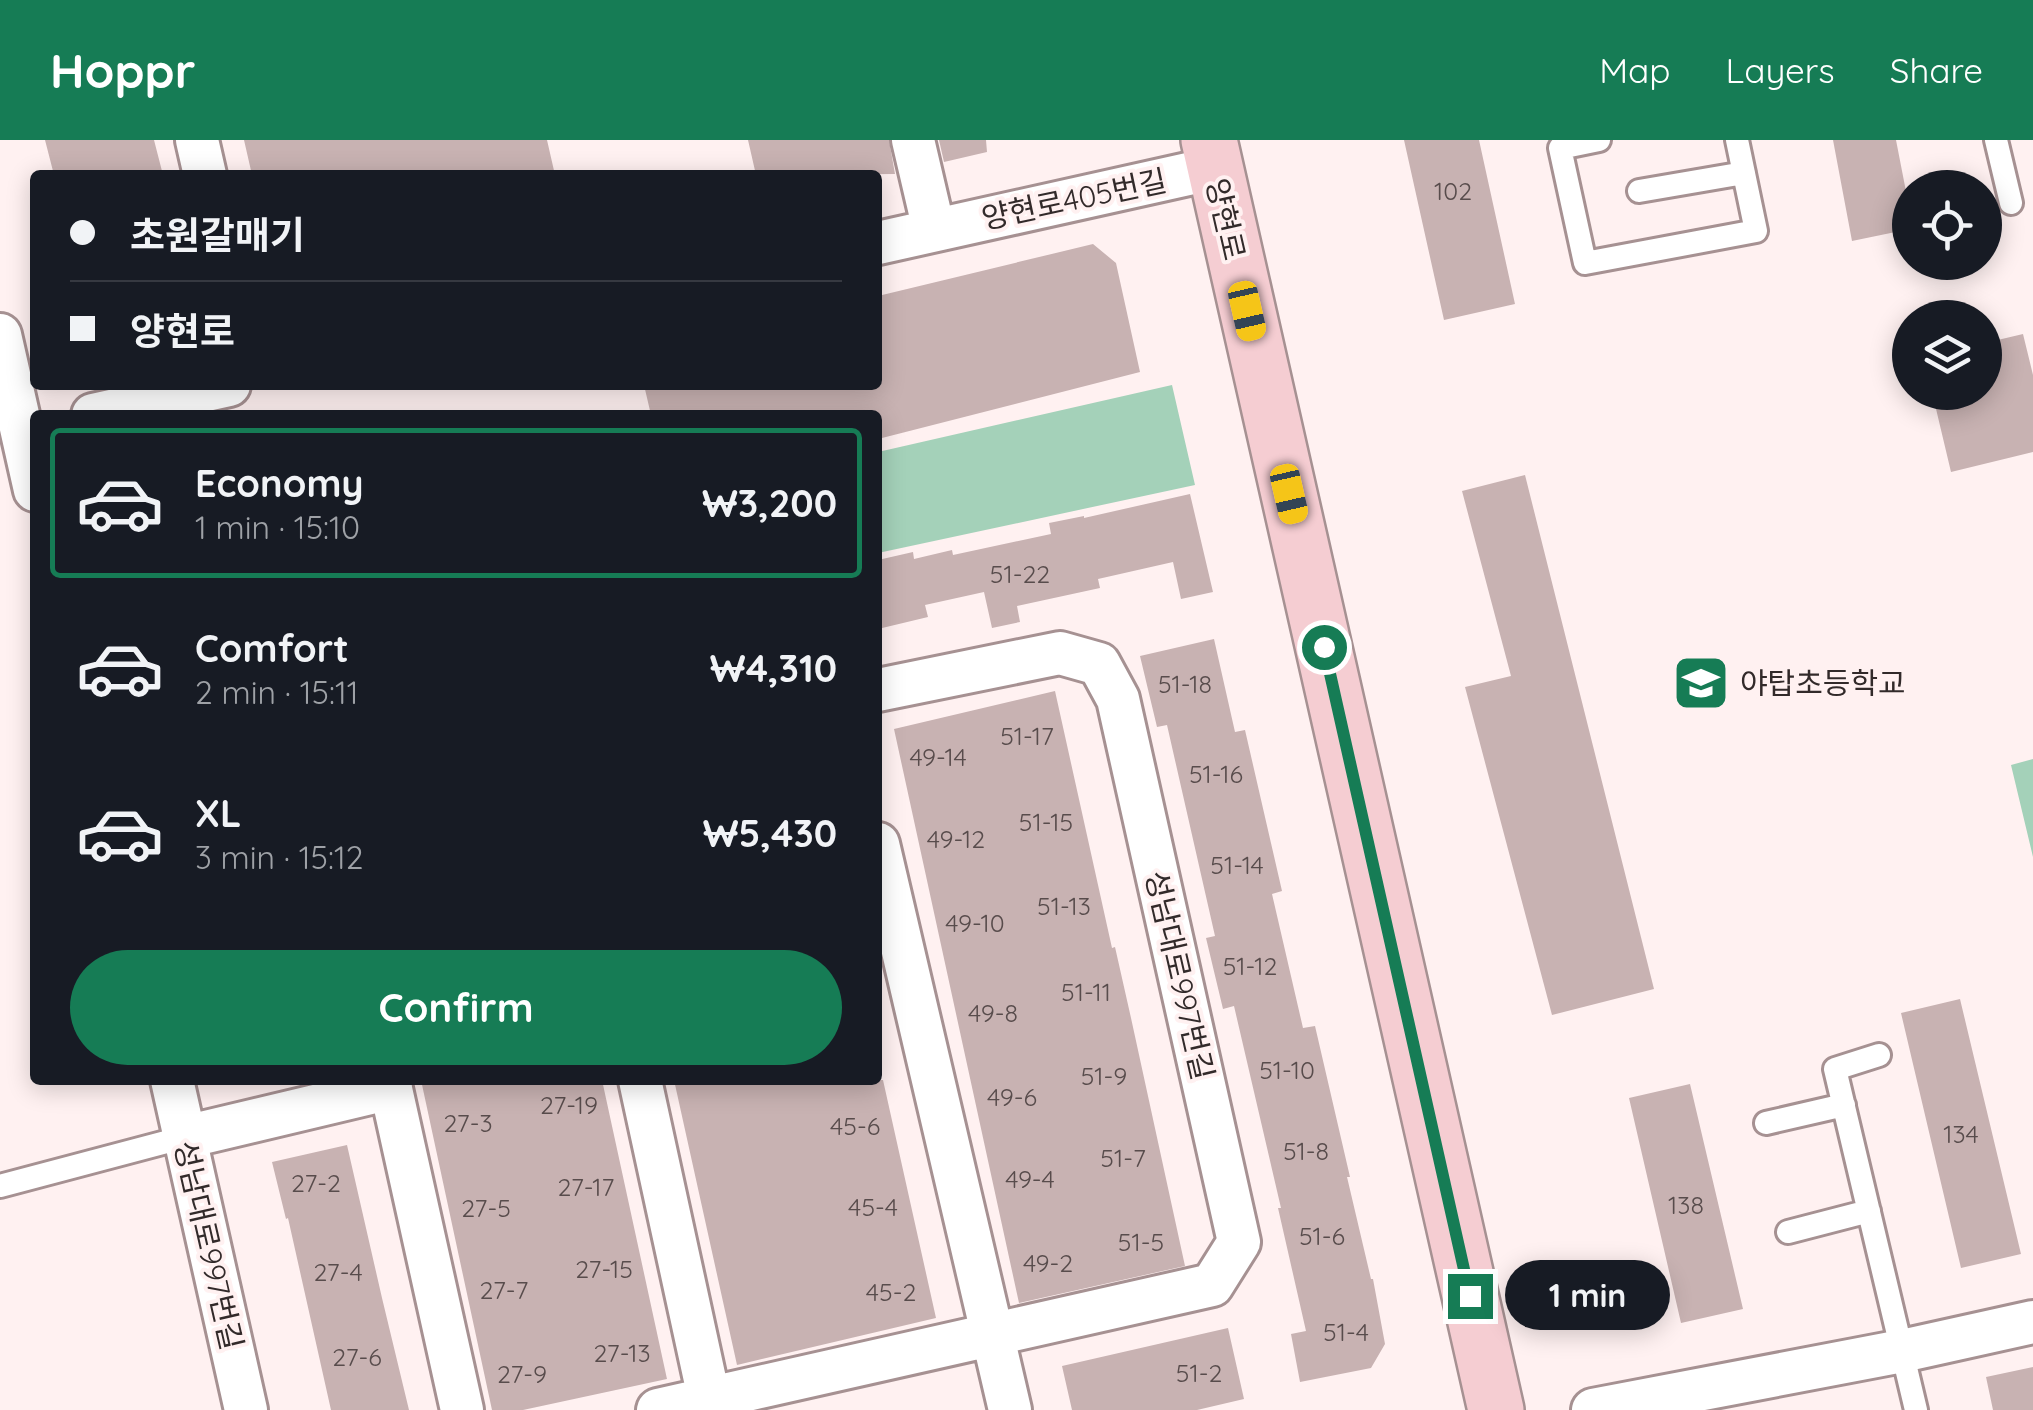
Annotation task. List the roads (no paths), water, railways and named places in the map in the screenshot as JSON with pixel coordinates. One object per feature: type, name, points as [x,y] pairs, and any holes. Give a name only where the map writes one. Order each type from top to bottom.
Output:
[{"type":"main road","name":"양현로","points":[[1212,154],[1496,1410]]},
{"type":"street","points":[[197,140],[204,170]]},
{"type":"street","points":[[913,140],[934,230]]},
{"type":"street","name":"양현로405번길","points":[[882,241],[1212,154]]},
{"type":"street","points":[[0,335],[30,472]]},
{"type":"street","points":[[116,410],[206,390]]},
{"type":"street","name":"성남대로997번길","points":[[658,1410],[1212,1285],[1239,1242],[1118,699],[1098,664],[1060,653],[882,689]]},
{"type":"street","points":[[882,861],[1010,1410]]},
{"type":"street","name":"성남대로997번길","points":[[173,1085],[246,1410]]},
{"type":"street","points":[[185,1136],[386,1085]]},
{"type":"street","points":[[390,1085],[462,1410]]},
{"type":"street","points":[[641,1085],[709,1398]]},
{"type":"street","points":[[1593,1410],[2033,1322]]},
{"type":"lane","points":[[1599,140],[1560,148],[1585,262],[1756,230],[1738,140]]},
{"type":"lane","points":[[1996,140],[2010,203]]},
{"type":"lane","points":[[1639,191],[1744,173]]},
{"type":"lane","points":[[1879,1054],[1835,1069],[1916,1410]]},
{"type":"lane","points":[[1766,1123],[1844,1105]]},
{"type":"lane","points":[[0,1186],[185,1136]]},
{"type":"lane","points":[[1788,1232],[1869,1211]]},
{"type":"place","name":"야탑초등학교","points":[[1701,683]]}]
